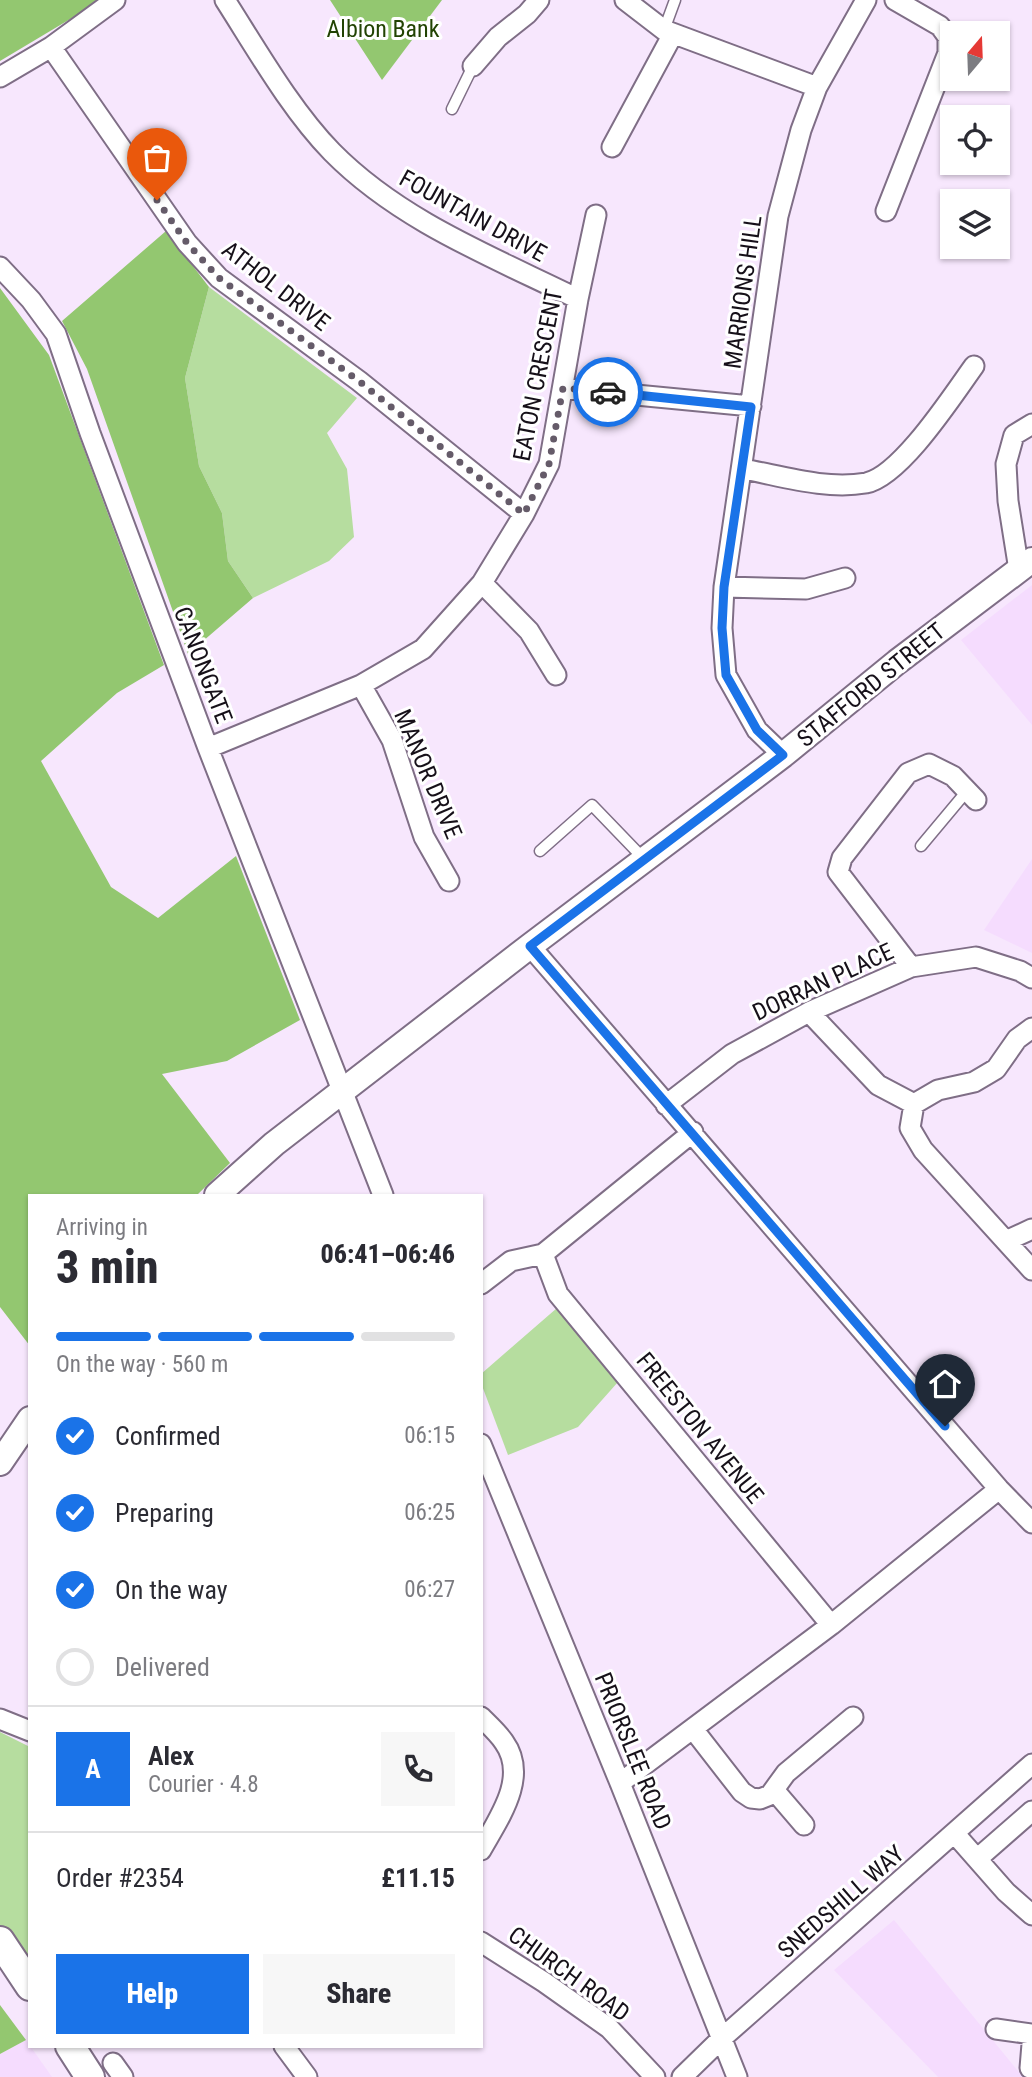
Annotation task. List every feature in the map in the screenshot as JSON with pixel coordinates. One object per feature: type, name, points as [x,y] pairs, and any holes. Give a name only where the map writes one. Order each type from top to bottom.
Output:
[{"type":"main road","points":[[0,1941],[28,1983]]},
{"type":"main road","points":[[73,2048],[109,2072]]},
{"type":"street","points":[[0,77],[51,47],[116,0]]},
{"type":"street","name":"FOUNTAIN DRIVE","points":[[225,0],[299,110],[331,151],[368,184],[407,214],[578,299]]},
{"type":"street","points":[[473,66],[498,37],[527,14],[539,0]]},
{"type":"street","points":[[625,0],[669,32],[760,64],[817,88]]},
{"type":"street","name":"MARRIONS HILL","points":[[783,755],[757,730],[726,675],[722,628],[724,587],[778,216],[801,130],[817,88],[866,0]]},
{"type":"street","points":[[886,211],[948,53],[948,37],[940,26],[895,0]]},
{"type":"street","points":[[612,147],[669,32]]},
{"type":"street","name":"ATHOL DRIVE","points":[[51,47],[187,243],[219,278],[359,381],[524,514]]},
{"type":"street","name":"EATON CRESCENT","points":[[208,748],[361,685],[423,649],[482,583],[524,514],[549,464],[578,299],[596,215]]},
{"type":"street","name":"CANONGATE","points":[[0,267],[31,300],[56,334],[90,433],[208,748],[344,1092]]},
{"type":"street","points":[[743,469],[829,485],[868,482],[890,470],[914,445],[974,366]]},
{"type":"street","points":[[563,388],[751,407]]},
{"type":"street","points":[[1026,565],[1008,501],[1006,464],[1014,435],[1032,424]]},
{"type":"street","name":"STAFFORD STREET","points":[[218,1194],[274,1144],[530,946],[646,861],[897,662],[1026,565]]},
{"type":"street","points":[[724,587],[806,589],[845,578]]},
{"type":"street","points":[[482,583],[529,631],[556,675]]},
{"type":"street","name":"MANOR DRIVE","points":[[361,685],[392,740],[421,827],[449,881]]},
{"type":"street","points":[[911,967],[838,872],[842,858],[908,773],[929,764],[953,776],[972,795]]},
{"type":"street","points":[[530,946],[999,1489],[1032,1523]]},
{"type":"street","name":"DORRAN PLACE","points":[[666,1105],[732,1054],[809,1012],[911,967],[976,957],[1026,974]]},
{"type":"street","points":[[809,1012],[878,1085],[914,1104]]},
{"type":"street","points":[[914,1104],[939,1090],[974,1082],[996,1069],[1017,1039],[1032,1028]]},
{"type":"street","points":[[344,1092],[383,1194]]},
{"type":"street","points":[[914,1104],[910,1128],[923,1150],[1032,1270]]},
{"type":"street","points":[[483,1282],[511,1261],[543,1255],[693,1132]]},
{"type":"street","points":[[1006,1241],[1032,1229]]},
{"type":"street","name":"FREESTON AVENUE","points":[[543,1255],[558,1294],[831,1625]]},
{"type":"street","points":[[0,1463],[28,1422]]},
{"type":"street","name":"PRIORSLEE ROAD","points":[[483,1449],[737,2077]]},
{"type":"street","points":[[620,1783],[831,1625],[999,1489]]},
{"type":"street","points":[[692,1729],[742,1792],[751,1798],[760,1799],[770,1795],[786,1773],[853,1717]]},
{"type":"street","points":[[0,1719],[28,1730]]},
{"type":"street","points":[[483,1719],[506,1743],[515,1774],[506,1807],[483,1847]]},
{"type":"street","name":"SNEDSHILL WAY","points":[[682,2077],[1032,1764]]},
{"type":"street","points":[[774,1790],[804,1825]]},
{"type":"street","points":[[977,1859],[1032,1811]]},
{"type":"street","points":[[955,1834],[1006,1892],[1032,1915]]},
{"type":"street","name":"CHURCH ROAD","points":[[483,1943],[609,2028],[655,2077]]},
{"type":"street","points":[[996,2029],[1032,2034]]},
{"type":"street","points":[[1030,2068],[1032,2044]]},
{"type":"street","points":[[285,2048],[307,2077]]},
{"type":"lane","points":[[669,32],[675,0]]},
{"type":"lane","points":[[452,109],[473,66]]},
{"type":"lane","points":[[921,846],[972,795]]},
{"type":"lane","points":[[540,850],[592,804],[646,861]]},
{"type":"shaded area","points":[[1032,585],[1032,725],[961,640]]},
{"type":"shaded area","points":[[1032,859],[1032,953],[984,930]]},
{"type":"shaded area","points":[[894,1920],[1023,2077],[938,2077],[834,1970]]},
{"type":"shaded area","points":[[26,2040],[28,2048],[32,2048],[52,2077],[0,2077],[0,2054]]},
{"type":"green space","points":[[0,0],[96,0],[82,12],[0,61]]},
{"type":"green space","name":"Albion Bank","points":[[330,0],[442,0],[382,80]]},
{"type":"green space","points":[[166,231],[209,287],[185,378],[199,466],[222,513],[228,561],[253,598],[188,654],[87,369],[62,321]]},
{"type":"green space","points":[[209,287],[357,398],[327,433],[347,469],[354,537],[329,561],[253,598],[228,561],[222,513],[199,466],[185,378]]},
{"type":"green space","points":[[0,288],[49,355],[164,665],[117,693],[41,761],[111,887],[158,918],[236,856],[300,1020],[227,1061],[162,1074],[230,1163],[198,1194],[28,1194],[28,1343],[0,1307]]},
{"type":"green space","points":[[557,1308],[618,1382],[578,1427],[508,1455],[483,1388],[483,1372]]},
{"type":"green space","points":[[0,1732],[28,1746],[28,1968],[0,1929]]},
{"type":"green space","points":[[0,2005],[26,2040],[0,2054]]},
{"type":"way so far","points":[[157,200],[187,243],[219,278],[359,381],[524,514],[549,464],[563,388],[608,392]]},
{"type":"route","points":[[608,392],[751,407],[724,587],[722,628],[726,675],[757,730],[783,755],[530,946],[945,1426]]}]
